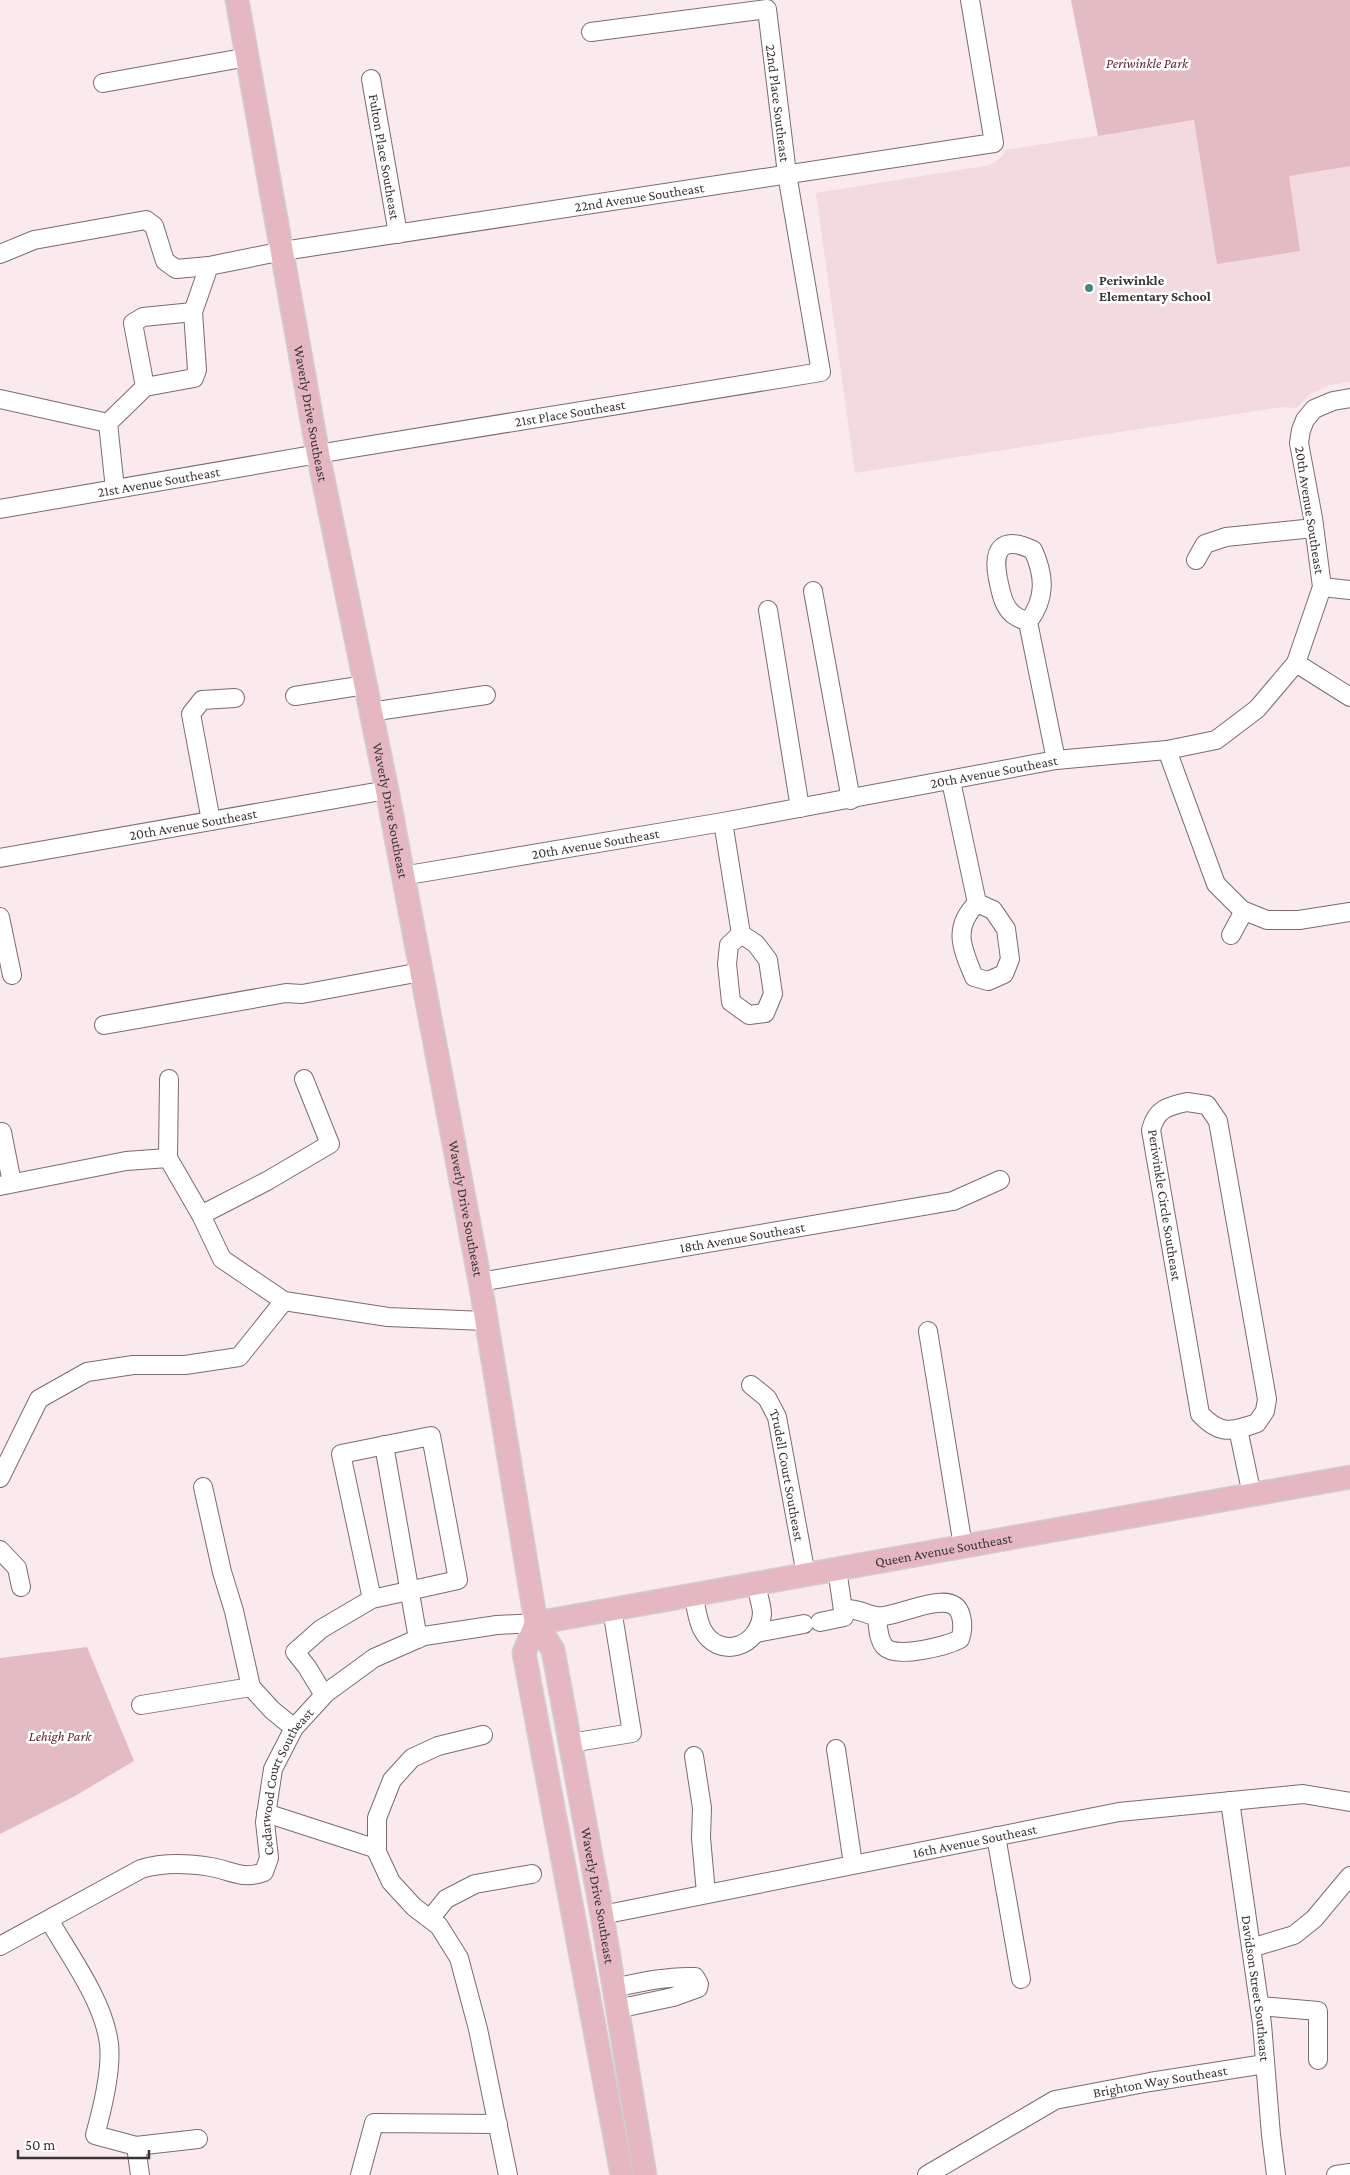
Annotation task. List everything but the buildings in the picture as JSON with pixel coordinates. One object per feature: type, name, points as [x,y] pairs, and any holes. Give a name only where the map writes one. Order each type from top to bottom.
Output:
[{"type":"main road","name":"Waverly Drive Southeast","points":[[237,0],[318,454],[387,790],[480,1282],[536,1623],[553,1650],[602,1915],[645,2175]]},
{"type":"main road","name":"Queen Avenue Southeast","points":[[536,1623],[1350,1477]]},
{"type":"main road","name":"Waverly Drive Southeast","points":[[536,1623],[524,1653],[622,2175]]},
{"type":"street","name":"22nd Avenue Southeast","points":[[0,254],[34,240],[146,220],[154,226],[165,261],[176,269],[209,266],[283,250],[994,142],[970,0]]},
{"type":"street","name":"22nd Place Southeast","points":[[591,32],[767,9],[787,174],[821,372]]},
{"type":"street","points":[[102,83],[248,57]]},
{"type":"street","name":"Fulton Place Southeast","points":[[370,79],[398,234]]},
{"type":"street","points":[[108,423],[145,387],[194,378],[197,370],[193,312],[209,266]]},
{"type":"street","points":[[145,387],[133,323],[143,317],[193,312]]},
{"type":"street","name":"21st Place Southeast","points":[[318,454],[821,372]]},
{"type":"street","name":"20th Avenue Southeast","points":[[402,876],[851,800],[1056,760],[1167,750],[1216,740],[1257,709],[1296,663],[1322,588],[1299,443],[1304,420],[1314,409],[1333,401],[1350,398]]},
{"type":"street","points":[[0,399],[108,423]]},
{"type":"street","points":[[108,423],[115,489]]},
{"type":"street","name":"21st Avenue Southeast","points":[[0,509],[318,454]]},
{"type":"street","points":[[1196,560],[1205,544],[1226,537],[1314,528]]},
{"type":"street","points":[[1322,588],[1350,590]]},
{"type":"street","points":[[813,591],[851,800]]},
{"type":"street","points":[[768,610],[800,808]]},
{"type":"street","points":[[1028,622],[1056,760]]},
{"type":"street","points":[[1296,663],[1350,697]]},
{"type":"street","points":[[295,696],[365,685]]},
{"type":"street","points":[[370,712],[486,695]]},
{"type":"street","points":[[211,821],[191,714],[202,700],[235,698]]},
{"type":"street","points":[[1167,750],[1216,884],[1244,911],[1267,920],[1299,920],[1350,912]]},
{"type":"street","points":[[951,781],[977,904]]},
{"type":"street","name":"20th Avenue Southeast","points":[[0,858],[387,790]]},
{"type":"street","points":[[723,822],[741,934]]},
{"type":"street","points":[[1231,934],[1244,911]]},
{"type":"street","points":[[0,917],[12,974]]},
{"type":"street","points":[[104,1025],[286,993],[302,994],[421,972]]},
{"type":"street","points":[[169,1078],[168,1158],[201,1215],[222,1258],[284,1301],[388,1317],[485,1320]]},
{"type":"street","points":[[201,1215],[267,1181],[330,1144],[304,1079]]},
{"type":"street","name":"Periwinkle Circle Southeast","points":[[1187,1102],[1207,1105],[1218,1121],[1268,1399],[1265,1411],[1257,1423],[1238,1429],[1222,1430],[1211,1425],[1200,1414],[1151,1130],[1153,1119],[1164,1107],[1187,1102]]},
{"type":"street","points":[[2,1132],[6,1185],[126,1161],[168,1158]]},
{"type":"street","name":"18th Avenue Southeast","points":[[480,1282],[953,1201],[1000,1180]]},
{"type":"street","points":[[0,1478],[39,1399],[88,1372],[133,1365],[185,1365],[238,1357],[284,1301]]},
{"type":"street","points":[[928,1331],[963,1546]]},
{"type":"street","name":"Trudell Court Southeast","points":[[751,1385],[767,1398],[777,1417],[806,1575]]},
{"type":"street","points":[[1238,1429],[1252,1495]]},
{"type":"street","points":[[324,1695],[308,1667],[294,1652],[321,1629],[372,1598],[458,1580],[431,1436],[342,1454],[372,1598]]},
{"type":"street","points":[[384,1445],[418,1639]]},
{"type":"street","points":[[203,1487],[222,1572],[234,1611],[246,1674],[251,1687],[272,1710],[294,1728]]},
{"type":"street","points":[[0,1550],[17,1568],[21,1587]]},
{"type":"street","points":[[756,1632],[844,1617],[836,1569]]},
{"type":"street","points":[[693,1594],[701,1627],[708,1637],[718,1645],[733,1647],[748,1642],[756,1632],[762,1614],[756,1584]]},
{"type":"street","points":[[843,1609],[864,1611],[877,1617],[937,1603],[949,1603],[956,1606],[960,1614],[963,1630],[960,1639],[952,1643],[905,1653],[892,1652],[884,1647],[880,1639],[877,1617]]},
{"type":"street","points":[[570,1743],[632,1733],[612,1609]]},
{"type":"street","name":"Cedarwood Court Southeast","points":[[0,1946],[141,1869],[162,1863],[212,1867],[250,1878],[264,1872],[268,1858],[265,1822],[273,1769],[294,1728],[324,1695],[374,1658],[418,1639],[497,1625],[536,1623]]},
{"type":"street","points":[[141,1705],[251,1687]]},
{"type":"street","points":[[483,1735],[438,1746],[412,1758],[392,1780],[385,1797],[377,1818],[376,1849],[391,1882],[414,1907],[439,1926],[459,1958],[478,2029],[508,2175]]},
{"type":"street","points":[[836,1749],[853,1864]]},
{"type":"street","points":[[694,1756],[702,1808],[701,1838],[706,1893]]},
{"type":"street","name":"16th Avenue Southeast","points":[[602,1915],[1119,1812],[1303,1794],[1350,1802]]},
{"type":"street","name":"Davidson Street Southeast","points":[[1230,1802],[1260,2006],[1270,2135],[1276,2175]]},
{"type":"street","points":[[266,1812],[376,1849]]},
{"type":"street","points":[[996,1836],[1021,1979]]},
{"type":"street","points":[[430,1919],[446,1900],[475,1884],[532,1874]]},
{"type":"street","points":[[1251,1948],[1294,1935],[1314,1919],[1350,1876]]},
{"type":"street","points":[[49,1920],[100,2009],[109,2045],[104,2104],[95,2135],[136,2146],[198,2139]]},
{"type":"street","points":[[1260,2006],[1318,2011],[1318,2060]]},
{"type":"street","name":"Brighton Way Southeast","points":[[927,2175],[1055,2100],[1150,2082],[1265,2064]]},
{"type":"street","points":[[360,2175],[374,2123],[498,2124]]},
{"type":"street","points":[[136,2146],[140,2175]]},
{"type":"street","points":[[1336,2175],[1350,2173]]},
{"type":"shaded area","name":"Periwinkle Elementary School","points":[[1350,96],[1350,382],[1330,385],[1310,394],[1297,408],[1282,407],[855,473],[816,193],[990,165],[1002,157],[1005,150]]},
{"type":"green space","name":"Periwinkle Park","points":[[1071,0],[1350,0],[1350,166],[1289,176],[1300,251],[1217,264],[1194,120],[1098,136]]},
{"type":"green space","name":"Lehigh Park","points":[[87,1647],[134,1761],[75,1796],[0,1834],[0,1658]]},
{"type":"place","name":"Periwinkle Elementary School","points":[[1089,288]]}]
